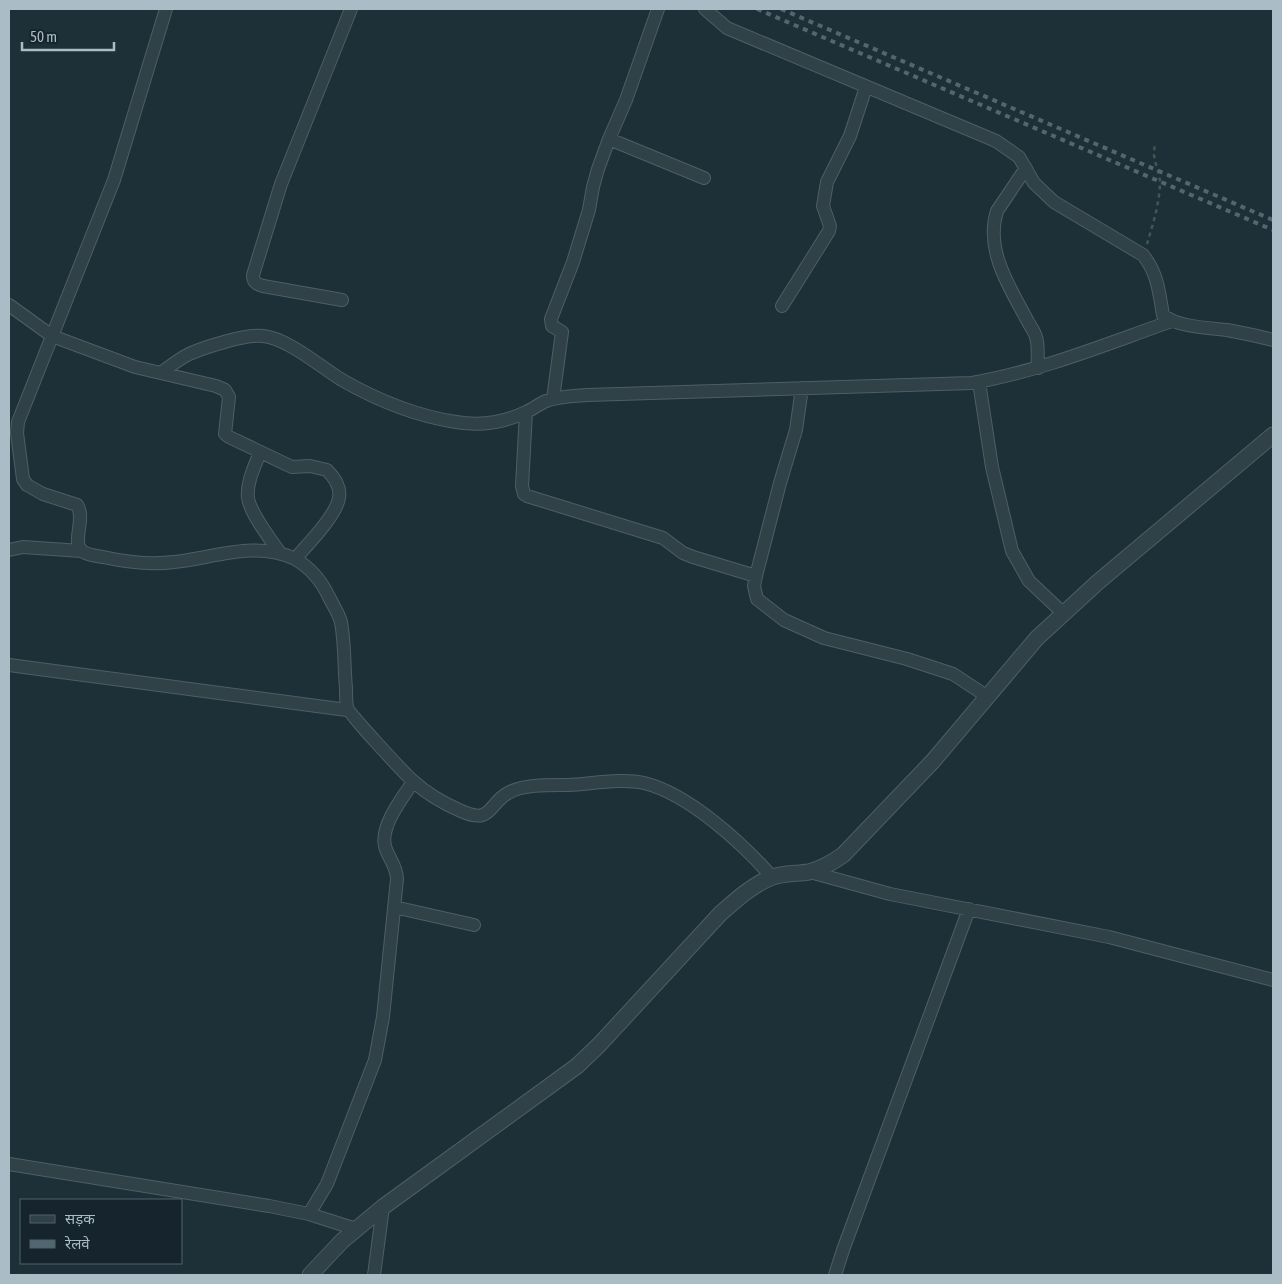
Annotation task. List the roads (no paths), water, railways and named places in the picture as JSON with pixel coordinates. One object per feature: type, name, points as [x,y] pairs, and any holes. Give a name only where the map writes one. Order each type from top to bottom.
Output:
[{"type":"street","points":[[81,551],[78,544],[81,513],[79,508],[72,503],[32,489],[23,480],[17,433],[18,422],[114,180],[166,9]]},
{"type":"street","points":[[342,300],[263,286],[256,284],[252,275],[282,184],[351,9]]},
{"type":"street","points":[[553,399],[562,332],[552,326],[551,318],[573,262],[589,210],[593,187],[609,139],[626,100],[658,9]]},
{"type":"street","points":[[706,9],[727,28],[996,141],[1019,157],[1034,183],[1054,202],[1144,255],[1150,263],[1159,287],[1163,315],[1172,321],[1253,334],[1273,340]]},
{"type":"street","points":[[782,306],[829,231],[830,226],[823,206],[827,182],[850,136],[866,87]]},
{"type":"street","points":[[609,139],[704,178]]},
{"type":"street","points":[[1026,168],[997,211],[994,219],[994,232],[1003,274],[1036,337],[1038,368]]},
{"type":"street","points":[[9,304],[52,336],[135,367],[216,386],[225,390],[229,397],[225,434],[292,467],[310,466],[327,470],[338,486],[340,497],[336,507],[322,528],[295,559]]},
{"type":"street","points":[[161,373],[180,360],[202,349],[251,336],[264,336],[278,340],[343,380],[375,397],[408,410],[454,422],[476,425],[500,422],[526,412],[545,401],[587,395],[978,382],[1005,378],[1172,321]]},
{"type":"street","points":[[978,382],[992,467],[1012,551],[1029,581],[1064,614]]},
{"type":"street","points":[[802,388],[796,430],[756,576],[754,586],[757,599],[784,620],[824,638],[898,656],[953,674],[988,697]]},
{"type":"street","points":[[526,412],[522,486],[524,494],[663,538],[683,554],[756,576]]},
{"type":"street","points":[[310,1275],[342,1241],[383,1207],[577,1066],[599,1046],[720,914],[742,895],[772,877],[810,872],[834,862],[843,855],[934,762],[1037,638],[1098,582],[1273,435]]},
{"type":"street","points":[[260,452],[250,483],[248,498],[252,509],[280,554]]},
{"type":"street","points":[[9,550],[23,547],[81,551],[122,561],[172,562],[247,550],[262,550],[295,559],[318,577],[340,620],[347,710],[413,782],[455,808],[478,815],[485,815],[508,793],[520,788],[616,782],[643,783],[681,798],[702,812],[772,877]]},
{"type":"street","points":[[9,665],[347,710]]},
{"type":"street","points":[[309,1214],[327,1184],[375,1060],[383,1017],[397,874],[385,847],[384,837],[391,816],[413,782]]},
{"type":"street","points":[[810,872],[890,894],[1101,935],[1273,980]]},
{"type":"street","points":[[394,907],[474,925]]},
{"type":"street","points":[[835,1275],[968,909]]},
{"type":"street","points":[[9,1164],[269,1206],[309,1214],[356,1229]]},
{"type":"street","points":[[374,1275],[383,1207]]},
{"type":"railway","points":[[757,9],[1273,230]]},
{"type":"railway","points":[[781,9],[1273,220]]}]
